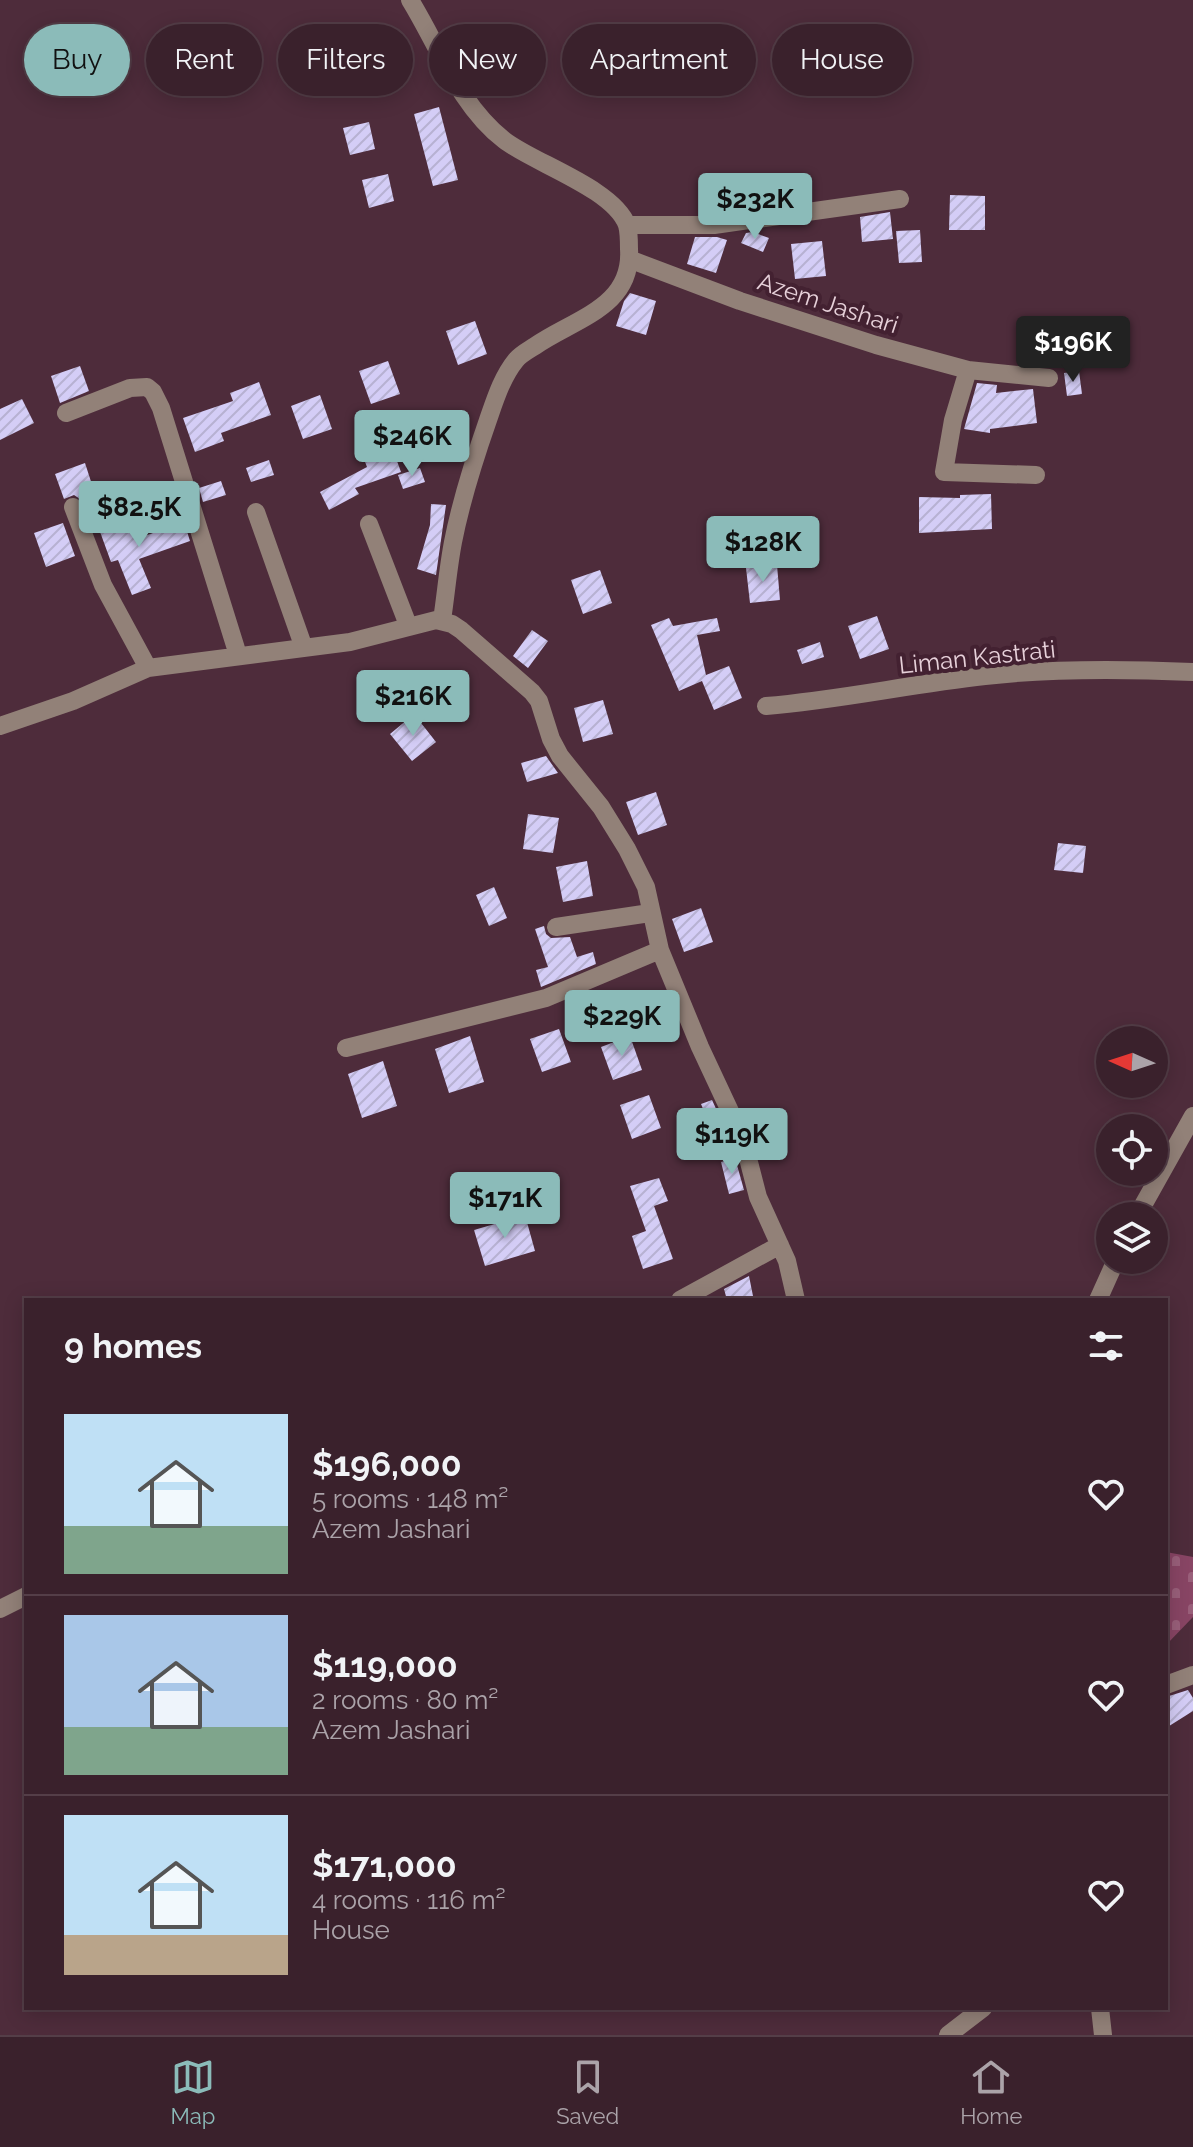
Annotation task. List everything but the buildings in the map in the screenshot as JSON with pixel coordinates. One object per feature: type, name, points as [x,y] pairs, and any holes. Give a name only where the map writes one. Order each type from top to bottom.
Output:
[{"type":"street","points":[[410,0],[468,101],[498,135],[596,193],[620,215],[627,225],[629,259],[623,285],[615,296],[595,313],[557,330],[517,359],[503,382],[481,441],[453,542],[442,620]]},
{"type":"street","points":[[627,225],[714,225],[900,199]]},
{"type":"street","name":"Azem Jashari","points":[[629,259],[740,301],[876,345],[968,370],[1049,378]]},
{"type":"street","points":[[968,370],[953,420],[944,472],[1036,475]]},
{"type":"street","points":[[66,413],[130,388],[147,387],[153,392],[207,548],[238,655]]},
{"type":"street","points":[[73,507],[103,585],[157,666]]},
{"type":"street","points":[[256,512],[304,648]]},
{"type":"street","points":[[369,524],[408,625]]},
{"type":"street","points":[[0,726],[73,701],[157,666],[350,642],[408,625],[442,620],[461,630],[539,701],[560,756],[601,807],[627,849],[646,887],[660,950],[743,1139],[758,1197],[787,1261],[796,1298]]},
{"type":"street","name":"Liman Kastrati","points":[[766,706],[987,676],[1069,672],[1193,672]]},
{"type":"street","points":[[556,927],[650,913]]},
{"type":"street","points":[[346,1048],[546,998],[660,950]]},
{"type":"street","points":[[1145,1202],[1193,1116]]},
{"type":"street","points":[[684,1298],[780,1245]]},
{"type":"street","points":[[1099,1298],[1110,1274]]},
{"type":"street","points":[[0,1609],[24,1597]]},
{"type":"street","points":[[1168,1684],[1193,1675]]},
{"type":"street","points":[[948,2035],[980,2010]]},
{"type":"street","points":[[1100,2010],[1103,2035]]},
{"type":"green space","points":[[1168,1552],[1193,1557],[1193,1617],[1168,1643]]}]
